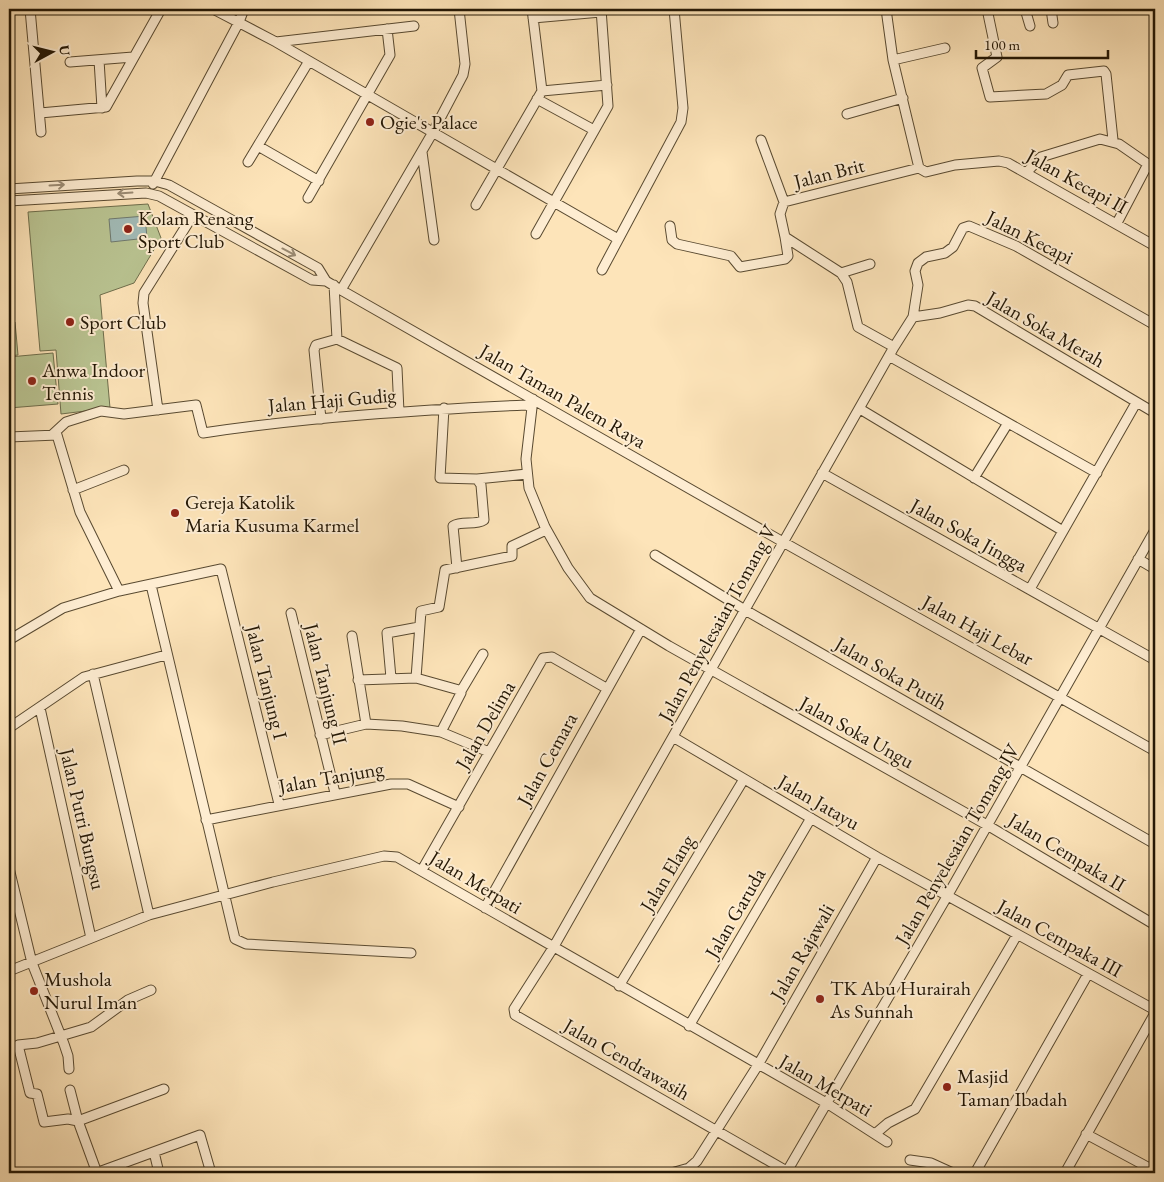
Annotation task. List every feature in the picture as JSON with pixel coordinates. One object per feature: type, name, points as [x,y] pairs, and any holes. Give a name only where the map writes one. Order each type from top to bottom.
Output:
[{"type":"street","points":[[30,9],[42,132]]},
{"type":"street","points":[[40,114],[106,107],[132,57],[161,9]]},
{"type":"street","points":[[213,9],[276,42],[618,238]]},
{"type":"street","points":[[146,193],[156,181],[244,9]]},
{"type":"street","points":[[336,339],[334,285],[422,152],[465,70],[459,9]]},
{"type":"street","points":[[602,270],[683,115],[674,9]]},
{"type":"street","points":[[886,9],[894,60],[919,168]]},
{"type":"street","points":[[987,9],[997,57],[982,68],[990,97],[1046,94],[1062,84],[1068,75],[1100,71],[1106,74],[1113,140]]},
{"type":"street","points":[[1025,9],[1030,26]]},
{"type":"street","points":[[1051,9],[1053,23]]},
{"type":"street","points":[[476,204],[540,95],[532,13],[601,10],[608,106],[536,234]]},
{"type":"street","points":[[276,42],[414,26]]},
{"type":"street","points":[[308,198],[390,55],[387,29]]},
{"type":"street","points":[[894,60],[945,48]]},
{"type":"street","points":[[1155,55],[1155,65]]},
{"type":"street","points":[[70,62],[132,57]]},
{"type":"street","points":[[99,60],[102,108]]},
{"type":"street","points":[[248,162],[309,61]]},
{"type":"street","points":[[540,95],[607,85]]},
{"type":"street","points":[[540,95],[594,130]]},
{"type":"street","points":[[847,114],[902,98]]},
{"type":"street","points":[[761,140],[784,202]]},
{"type":"street","points":[[1027,172],[1040,157],[1094,140],[1113,140],[1152,166],[1117,223]]},
{"type":"street","points":[[258,146],[318,181]]},
{"type":"street","points":[[422,152],[434,240]]},
{"type":"street","name":"Jalan Kecapi II","points":[[919,168],[926,172],[954,165],[999,161],[1027,172],[1155,246]]},
{"type":"street","name":"Jalan Brit","points":[[670,226],[672,240],[677,244],[731,256],[740,267],[785,259],[788,256],[780,214],[784,202],[919,168]]},
{"type":"street","name":"Jalan Taman Palem Raya","points":[[9,188],[156,181],[169,186],[318,268],[334,285],[532,403],[783,542]]},
{"type":"street","name":"Jalan Taman Palem Raya","points":[[9,202],[146,193],[159,196],[312,280],[334,285]]},
{"type":"street","points":[[9,436],[53,434],[66,422],[101,411],[124,414],[158,410],[143,303],[144,293],[193,215]]},
{"type":"street","name":"Jalan Kecapi","points":[[913,317],[918,285],[915,271],[918,263],[926,257],[945,253],[953,248],[963,228],[970,226],[1016,246],[1155,325]]},
{"type":"street","points":[[254,248],[261,237]]},
{"type":"street","points":[[785,237],[841,273],[847,282],[858,327],[894,347]]},
{"type":"street","points":[[841,273],[870,264]]},
{"type":"street","name":"Jalan Soka Merah","points":[[913,317],[940,314],[968,305],[975,306],[1155,413]]},
{"type":"street","name":"Jalan Penyelesaian Tomang V","points":[[553,948],[822,473],[913,317]]},
{"type":"street","points":[[321,419],[314,350],[320,343],[336,339],[397,368],[399,412]]},
{"type":"street","points":[[889,356],[1097,473]]},
{"type":"street","points":[[1030,589],[1136,402]]},
{"type":"street","points":[[416,678],[421,609],[439,607],[445,570],[512,556],[512,546],[546,530],[534,504],[527,474],[532,403]]},
{"type":"street","name":"Jalan Haji Gudig","points":[[158,410],[196,405],[203,433],[321,419],[444,408],[526,405],[532,403]]},
{"type":"street","points":[[444,408],[440,478],[476,480],[527,474]]},
{"type":"street","points":[[860,409],[1063,531]]},
{"type":"street","points":[[974,478],[1008,423]]},
{"type":"street","points":[[53,434],[59,440],[80,512],[119,591]]},
{"type":"street","points":[[73,490],[124,470]]},
{"type":"street","name":"Jalan Soka Jingga","points":[[822,473],[1155,660]]},
{"type":"street","points":[[457,568],[454,526],[458,523],[480,522],[484,520],[481,485],[476,480]]},
{"type":"street","name":"Jalan Soka Ungu","points":[[546,530],[568,568],[590,598],[711,670],[987,825]]},
{"type":"street","name":"Jalan Penyelesaian Tomang IV","points":[[788,1173],[1155,530]]},
{"type":"street","name":"Jalan Haji Lebar","points":[[783,542],[1155,751]]},
{"type":"street","name":"Jalan Soka Putih","points":[[655,555],[745,610],[1155,844]]},
{"type":"street","points":[[1138,559],[1155,569]]},
{"type":"street","name":"Jalan Tanjung I","points":[[151,584],[221,569],[279,804]]},
{"type":"street","points":[[9,640],[44,617],[63,608],[119,591],[151,584],[166,655],[234,936],[242,943],[411,953]]},
{"type":"street","name":"Jalan Tanjung II","points":[[291,613],[335,793]]},
{"type":"street","points":[[391,678],[387,632],[419,627]]},
{"type":"street","name":"Jalan Cemara","points":[[485,908],[606,688],[641,629]]},
{"type":"street","points":[[352,636],[366,724]]},
{"type":"street","points":[[441,732],[460,691],[483,654]]},
{"type":"street","points":[[9,728],[76,681],[93,674],[166,655]]},
{"type":"street","name":"Jalan Delima","points":[[422,870],[544,658],[547,656],[606,688]]},
{"type":"street","points":[[93,674],[149,915]]},
{"type":"street","points":[[358,680],[416,678],[460,691]]},
{"type":"street","name":"Jalan Putri Bungsu","points":[[40,708],[91,938]]},
{"type":"street","points":[[320,735],[366,724],[441,732],[489,752]]},
{"type":"street","name":"Jalan Jatayu","points":[[673,737],[877,856],[948,895]]},
{"type":"street","name":"Jalan Elang","points":[[619,986],[744,778]]},
{"type":"street","name":"Jalan Tanjung","points":[[206,820],[335,793],[402,783],[459,807]]},
{"type":"street","name":"Jalan Garuda","points":[[689,1026],[811,818]]},
{"type":"street","name":"Jalan Cempaka II","points":[[987,825],[1155,924]]},
{"type":"street","name":"Jalan Merpati","points":[[9,971],[149,915],[384,856],[396,857],[422,870],[553,948],[828,1104],[887,1142]]},
{"type":"street","name":"Jalan Rajawali","points":[[671,1173],[693,1166],[717,1130],[758,1065],[877,856]]},
{"type":"street","points":[[9,868],[12,897],[32,962],[68,1056],[69,1069]]},
{"type":"street","name":"Jalan Cempaka III","points":[[948,895],[1155,1011]]},
{"type":"street","points":[[875,1134],[888,1123],[915,1109],[1017,934]]},
{"type":"street","name":"Jalan Cendrawasih","points":[[553,948],[514,1009],[516,1015],[717,1130],[788,1173]]},
{"type":"street","points":[[975,1173],[1088,974]]},
{"type":"street","points":[[151,990],[128,1000],[92,1027],[37,1043],[13,1046],[30,1093],[38,1094],[44,1122],[68,1119],[78,1121],[164,1089]]},
{"type":"street","points":[[1065,1173],[1155,1011]]},
{"type":"street","points":[[70,1090],[78,1121],[97,1173],[197,1135],[202,1138],[211,1173]]},
{"type":"street","points":[[1086,1134],[1155,1171]]},
{"type":"street","points":[[154,1152],[159,1173]]},
{"type":"street","points":[[910,1160],[931,1163],[952,1173]]},
{"type":"street","points":[[120,1164],[126,1173]]},
{"type":"green space","name":"Sport Club","points":[[148,204],[161,238],[134,283],[100,295],[110,408],[61,414],[56,350],[40,351],[28,212]]},
{"type":"green space","points":[[15,322],[18,355],[9,356],[9,323]]},
{"type":"green space","name":"Anwa Indoor Tennis","points":[[53,353],[58,404],[9,408],[9,357]]},
{"type":"water","name":"Kolam Renang Sport Club","points":[[145,216],[147,238],[111,242],[109,219]]},
{"type":"place","name":"Ogie's Palace","points":[[370,122]]},
{"type":"place","name":"Kolam Renang Sport Club","points":[[128,229]]},
{"type":"place","name":"Sport Club","points":[[70,322]]},
{"type":"place","name":"Anwa Indoor Tennis","points":[[32,381]]},
{"type":"place","name":"Gereja Katolik Maria Kusuma Karmel","points":[[175,513]]},
{"type":"place","name":"Mushola Nurul Iman","points":[[34,991]]},
{"type":"place","name":"TK Abu Hurairah As Sunnah","points":[[820,999]]},
{"type":"place","name":"Masjid Taman Ibadah","points":[[947,1087]]}]
